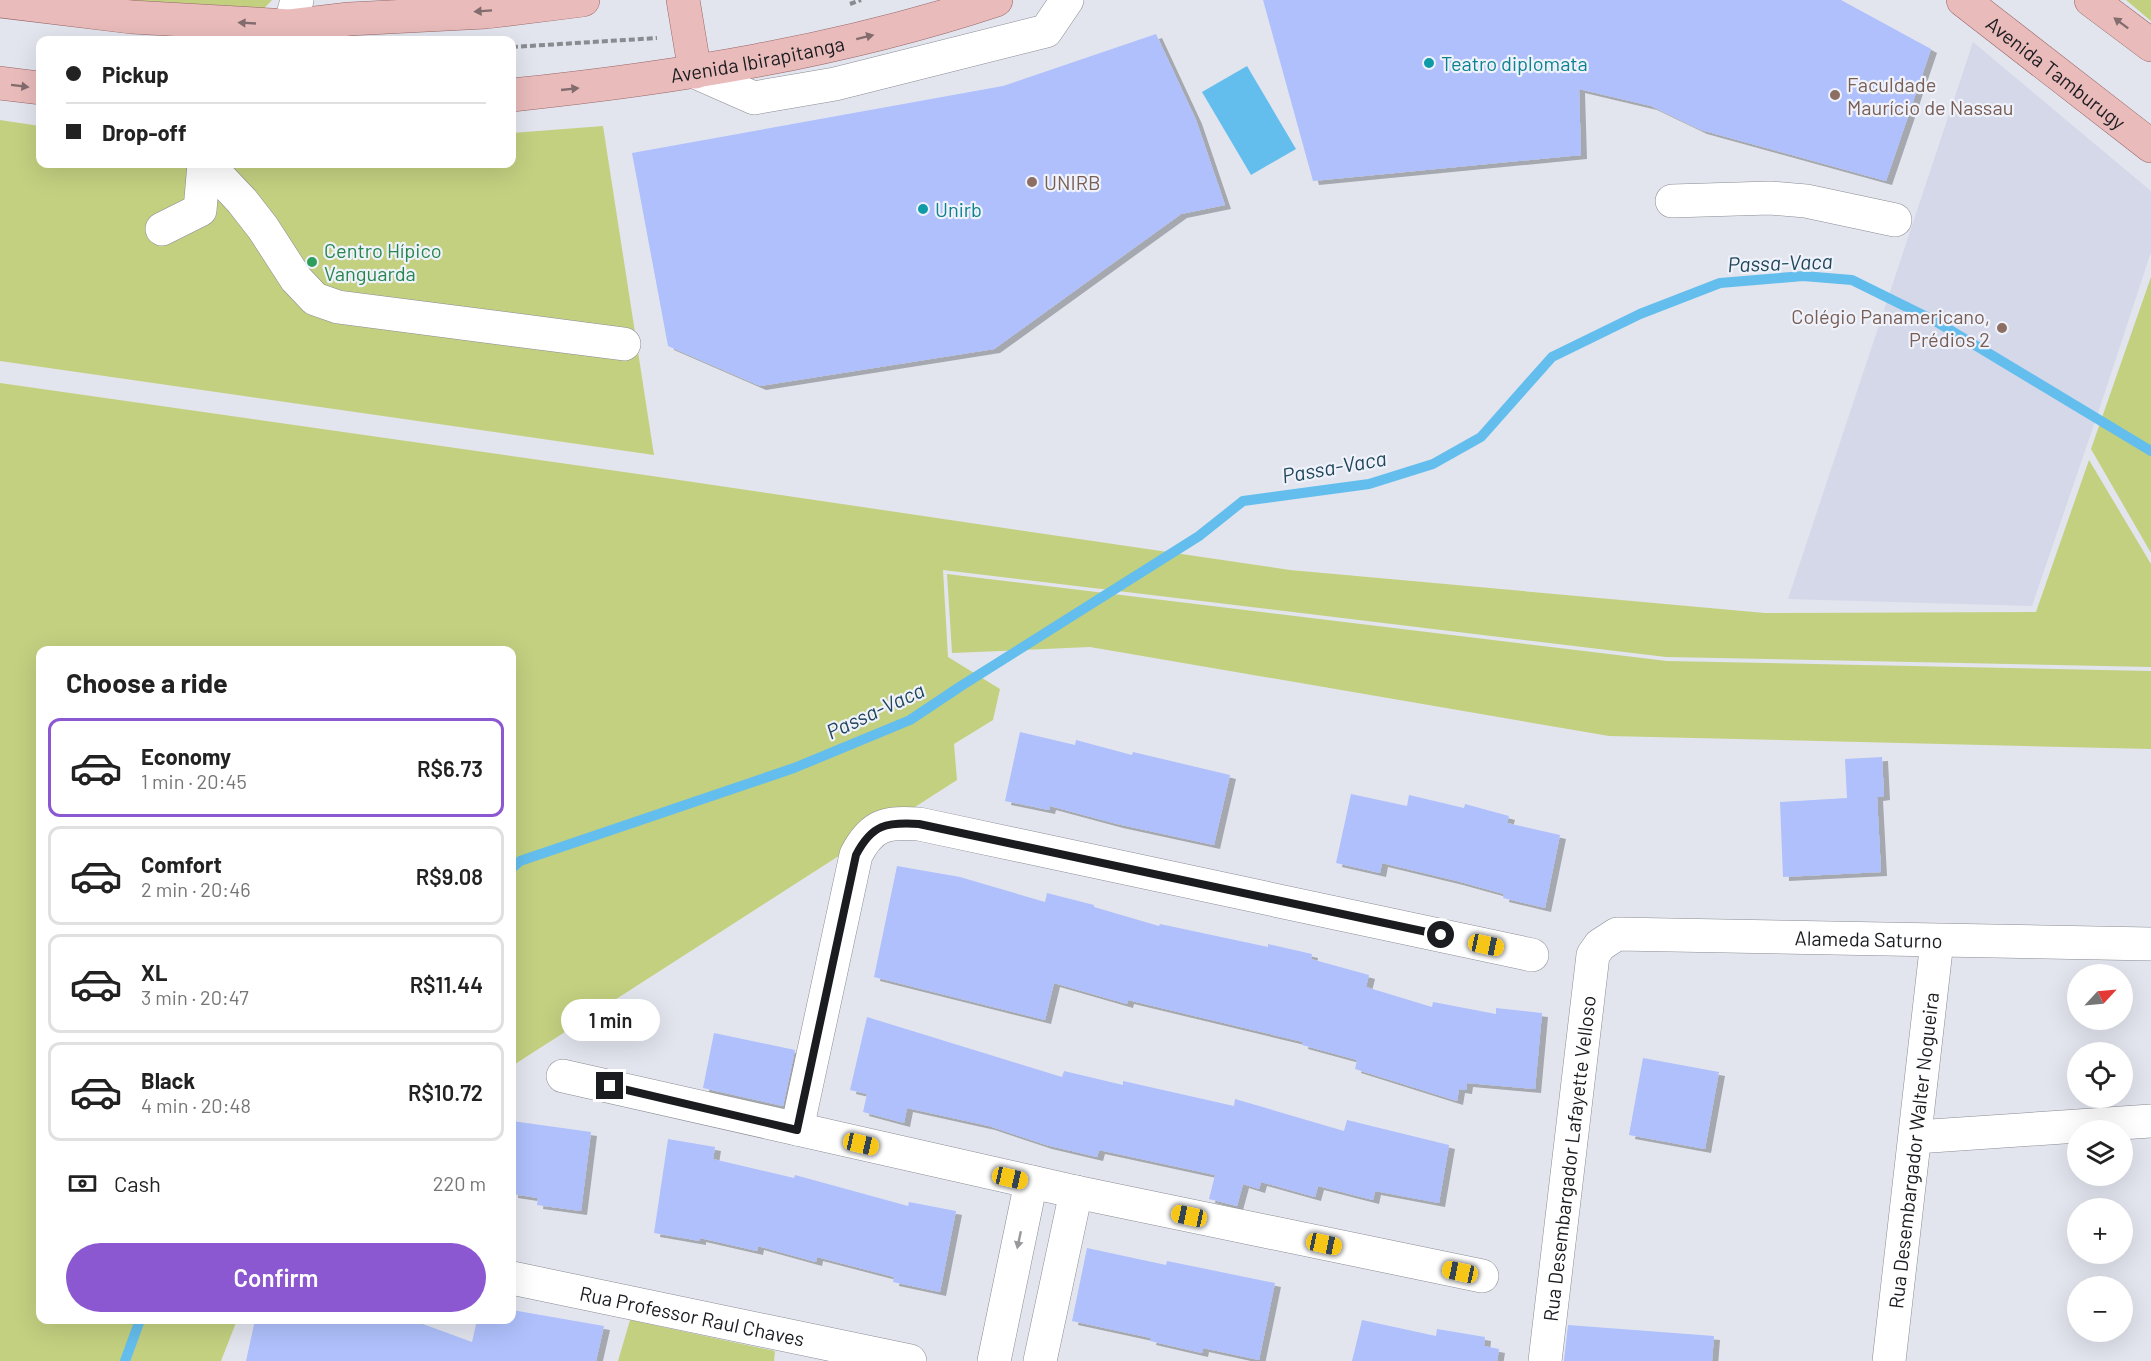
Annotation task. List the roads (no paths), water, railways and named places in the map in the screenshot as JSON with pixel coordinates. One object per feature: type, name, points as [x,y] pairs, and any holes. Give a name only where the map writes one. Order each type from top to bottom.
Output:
[{"type":"main road","points":[[0,1],[131,17],[293,13],[340,30],[583,0]]},
{"type":"main road","points":[[682,0],[694,72]]},
{"type":"main road","name":"Avenida Ibirapitanga","points":[[516,95],[694,72],[855,40],[996,0]]},
{"type":"main road","name":"Avenida Tamburugy","points":[[1963,0],[2151,146]]},
{"type":"main road","points":[[2091,0],[2151,45]]},
{"type":"main road","points":[[0,84],[36,88]]},
{"type":"street","points":[[694,72],[754,98],[835,84],[1046,31],[1067,0]]},
{"type":"street","points":[[162,229],[200,210],[205,168]]},
{"type":"street","points":[[210,168],[242,201],[263,228],[296,279],[315,299],[338,307],[624,344]]},
{"type":"street","points":[[1672,201],[1779,199],[1806,201],[1895,220]]},
{"type":"street","points":[[797,1130],[856,855],[864,840],[877,828],[893,822],[919,824],[1532,955]]},
{"type":"street","name":"Alameda Saturno","points":[[1593,955],[1600,945],[1617,934],[2151,944]]},
{"type":"street","name":"Rua Desembargador Walter Nogueira","points":[[1889,1361],[1937,941]]},
{"type":"street","name":"Rua Desembargador Lafayette Velloso","points":[[1545,1361],[1593,955]]},
{"type":"street","points":[[563,1076],[1076,1192],[1482,1276]]},
{"type":"street","points":[[1916,1137],[2151,1121]]},
{"type":"street","points":[[994,1361],[1031,1182]]},
{"type":"street","points":[[1040,1361],[1076,1192]]},
{"type":"street","name":"Rua Professor Raul Chaves","points":[[516,1279],[910,1361]]},
{"type":"water","points":[[1247,66],[1296,149],[1251,175],[1202,92]]},
{"type":"waterway","name":"Passa-Vaca","points":[[516,864],[520,861],[794,768],[910,720],[1199,536],[1243,501],[1369,484],[1433,464],[1481,437],[1552,357],[1640,314],[1720,283],[1803,276],[1852,280],[1935,321],[2151,451]]},
{"type":"waterway","name":"Passa-Vaca","points":[[125,1361],[139,1324]]},
{"type":"place","name":"Teatro diplomata","points":[[1429,63]]},
{"type":"place","name":"Faculdade Maurício de Nassau","points":[[1835,95]]},
{"type":"place","name":"UNIRB","points":[[1032,182]]},
{"type":"place","name":"Unirb","points":[[923,209]]},
{"type":"place","name":"Centro Hípico Vanguarda","points":[[312,262]]},
{"type":"place","name":"Colégio Panamericano, Prédios 2","points":[[2002,328]]}]
